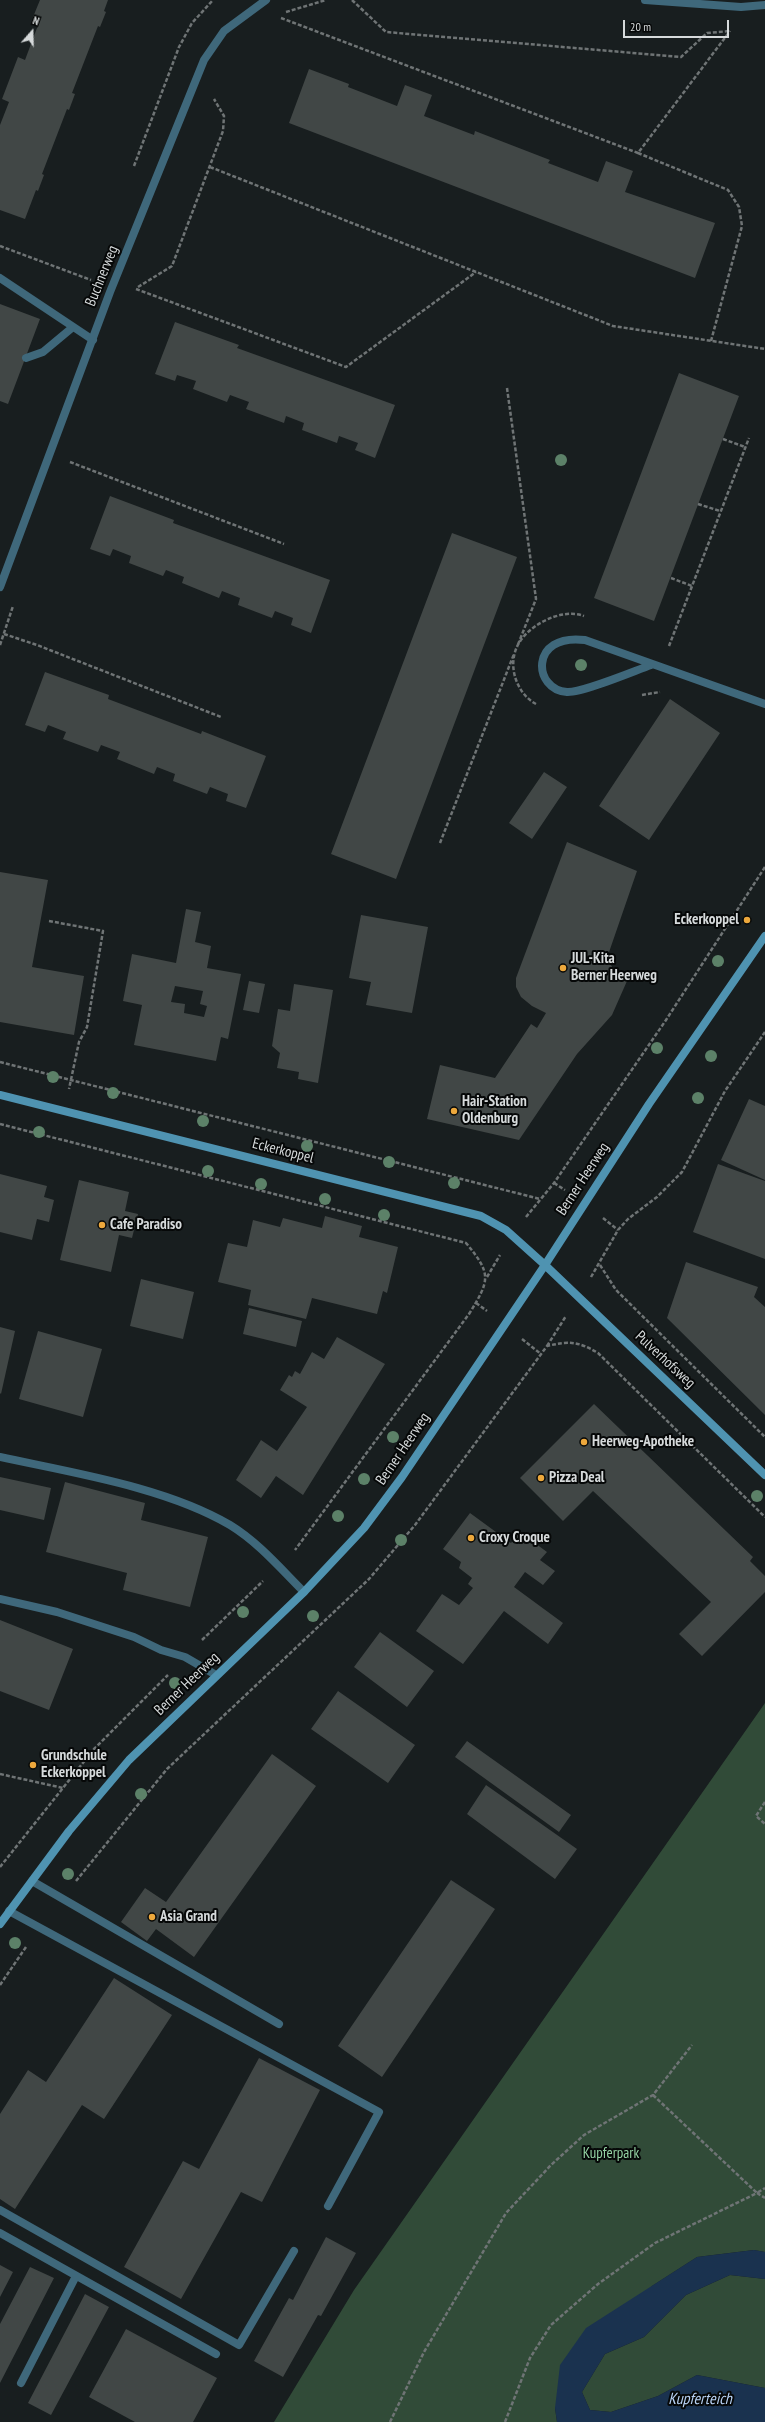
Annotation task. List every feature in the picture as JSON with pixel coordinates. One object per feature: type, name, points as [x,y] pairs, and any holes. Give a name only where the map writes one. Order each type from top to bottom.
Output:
[{"type":"street","name":"Buchnerweg","points":[[0,587],[110,292],[204,60],[224,31],[266,0]]},
{"type":"street","points":[[646,0],[741,7],[765,5]]},
{"type":"street","points":[[0,278],[93,340]]},
{"type":"street","points":[[26,358],[43,352],[73,327]]},
{"type":"street","points":[[651,665],[575,691],[566,692],[551,686],[542,672],[542,663],[549,648],[555,643],[570,638],[586,640],[651,665],[765,704]]},
{"type":"street","name":"Berner Heerweg","points":[[0,1924],[69,1832],[125,1765],[216,1675],[304,1592],[364,1528],[398,1483],[545,1265],[649,1104],[765,936]]},
{"type":"street","name":"Eckerkoppel","points":[[0,1095],[461,1209],[481,1216],[506,1230],[545,1265]]},
{"type":"street","name":"Pulverhofsweg","points":[[545,1265],[765,1475]]},
{"type":"street","points":[[0,1457],[116,1482],[183,1504],[230,1525],[268,1555],[304,1592]]},
{"type":"street","points":[[0,1599],[57,1612],[185,1657],[216,1675]]},
{"type":"street","points":[[32,1881],[279,2024]]},
{"type":"street","points":[[9,1911],[380,2112],[328,2206]]},
{"type":"street","points":[[0,2210],[239,2345],[294,2251]]},
{"type":"street","points":[[0,2233],[216,2354]]},
{"type":"street","points":[[21,2383],[76,2276]]},
{"type":"path","points":[[326,0],[275,15],[638,153],[728,190],[739,207],[742,226],[711,341]]},
{"type":"path","points":[[352,0],[386,32],[681,57],[707,33],[737,30]]},
{"type":"path","points":[[638,153],[731,31]]},
{"type":"path","points":[[130,294],[135,288],[172,266],[224,131],[224,116],[212,95]]},
{"type":"path","points":[[210,167],[613,326],[765,349]]},
{"type":"path","points":[[0,246],[91,280]]},
{"type":"path","points":[[135,288],[346,367],[476,272]]},
{"type":"path","points":[[440,843],[536,599],[507,388]]},
{"type":"path","points":[[668,646],[748,438]]},
{"type":"path","points":[[723,439],[745,446]]},
{"type":"path","points":[[65,460],[284,544]]},
{"type":"path","points":[[698,504],[720,512]]},
{"type":"path","points":[[671,578],[692,586]]},
{"type":"path","points":[[0,645],[15,599]]},
{"type":"path","points":[[4,634],[38,645],[221,717]]},
{"type":"path","points":[[0,1062],[540,1199],[554,1183],[666,1020],[765,867]]},
{"type":"path","points":[[50,921],[103,931],[87,1027],[79,1042],[64,1111]]},
{"type":"path","points":[[765,1032],[725,1091],[682,1172],[657,1197],[628,1219],[618,1230],[600,1265],[616,1290],[765,1437]]},
{"type":"path","points":[[0,1124],[466,1243],[480,1260],[487,1277],[486,1285],[469,1314],[296,1549],[185,1657],[94,1749],[0,1867]]},
{"type":"path","points":[[62,1898],[167,1769],[369,1579],[415,1525],[547,1346],[578,1297]]},
{"type":"path","points":[[547,1346],[564,1342],[583,1343],[598,1353],[765,1517]]},
{"type":"path","points":[[0,1774],[63,1788]]},
{"type":"path","points":[[765,1802],[756,1816],[765,1824]]},
{"type":"path","points":[[0,1984],[40,1928]]},
{"type":"path","points":[[390,2422],[424,2352],[506,2213],[551,2165],[584,2136],[652,2095],[692,2045]]},
{"type":"path","points":[[652,2095],[757,2193],[765,2198]]},
{"type":"path","points":[[505,2422],[530,2358],[551,2325],[598,2284],[655,2243],[765,2188]]},
{"type":"green space","name":"Kupferpark","points":[[765,1703],[765,2252],[754,2250],[697,2257],[652,2286],[555,2408],[557,2422],[274,2422],[354,2290]]},
{"type":"green space","points":[[730,2275],[765,2279],[765,2388],[697,2375],[658,2396],[611,2412],[590,2410],[582,2392],[605,2354],[644,2337],[686,2295]]},
{"type":"water","name":"Kupferteich","points":[[754,2250],[765,2252],[765,2279],[730,2275],[686,2295],[644,2337],[605,2354],[582,2392],[590,2410],[611,2412],[658,2396],[697,2375],[765,2388],[765,2422],[557,2422],[555,2408],[560,2365],[586,2328],[697,2257]]},
{"type":"building","points":[[40,0],[108,0],[104,11],[106,12],[100,27],[98,26],[72,93],[75,94],[69,110],[67,109],[42,174],[44,175],[38,191],[36,190],[25,219],[0,210],[0,125],[9,102],[2,99],[18,57],[25,60],[40,20],[33,17]]},
{"type":"building","points":[[309,69],[349,84],[348,87],[397,106],[405,85],[432,95],[424,116],[474,135],[475,131],[550,160],[548,163],[598,182],[606,161],[633,171],[625,192],[715,223],[695,278],[289,123]]},
{"type":"building","points":[[0,304],[40,319],[8,404],[0,401]]},
{"type":"building","points":[[175,322],[239,345],[237,348],[395,405],[375,458],[355,450],[358,443],[339,436],[337,443],[302,430],[304,423],[286,416],[284,423],[246,409],[249,402],[230,395],[227,402],[193,389],[196,381],[177,375],[175,381],[155,374]]},
{"type":"building","points":[[679,373],[739,396],[654,621],[594,598]]},
{"type":"building","points":[[110,496],[174,520],[173,523],[330,580],[311,633],[291,625],[293,618],[275,611],[272,618],[238,605],[240,598],[222,591],[219,598],[182,583],[184,577],[166,570],[163,576],[129,563],[131,556],[113,549],[110,556],[90,549]]},
{"type":"building","points":[[452,533],[517,557],[396,879],[331,854]]},
{"type":"building","points":[[45,672],[109,695],[108,699],[201,734],[202,731],[266,756],[246,808],[226,801],[228,794],[210,787],[207,794],[173,781],[175,774],[157,767],[154,774],[117,759],[120,752],[101,745],[98,752],[63,739],[66,732],[48,725],[45,732],[25,725]]},
{"type":"building","points":[[670,699],[720,733],[649,840],[599,806]]},
{"type":"building","points":[[544,772],[567,787],[532,839],[509,823]]},
{"type":"building","points":[[567,842],[637,871],[607,958],[615,972],[627,981],[612,1015],[577,1054],[519,1140],[427,1119],[440,1065],[495,1078],[531,1024],[537,1028],[546,1013],[532,1006],[521,997],[516,987],[516,978]]},
{"type":"building","points":[[0,872],[48,880],[32,967],[84,976],[74,1035],[0,1022]]},
{"type":"building","points":[[186,909],[201,912],[195,942],[211,946],[207,968],[241,974],[228,1039],[221,1037],[216,1061],[134,1045],[142,1005],[123,1001],[132,954],[176,963]],"holes":[[[175,986],[203,991],[200,1004],[207,1006],[204,1017],[184,1013],[185,1004],[171,1002]]]},
{"type":"building","points":[[361,915],[428,927],[412,1013],[366,1005],[371,982],[349,978]]},
{"type":"building","points":[[249,981],[265,984],[259,1013],[243,1010]]},
{"type":"building","points":[[294,984],[333,990],[318,1083],[298,1079],[299,1072],[277,1068],[280,1053],[272,1046],[278,1009],[290,1011]]},
{"type":"building","points":[[749,1099],[765,1106],[765,1180],[721,1160]]},
{"type":"building","points":[[718,1164],[765,1181],[765,1259],[693,1232]]},
{"type":"building","points":[[0,1174],[47,1186],[44,1197],[54,1200],[49,1222],[37,1219],[32,1240],[0,1232]]},
{"type":"building","name":"Cafe Paradiso","points":[[79,1180],[129,1192],[125,1211],[138,1214],[132,1238],[119,1235],[111,1272],[60,1260]]},
{"type":"building","points":[[325,1216],[362,1226],[359,1237],[398,1247],[387,1293],[383,1291],[377,1314],[312,1298],[306,1319],[248,1305],[251,1290],[218,1282],[228,1243],[247,1247],[253,1220],[280,1227],[283,1218],[322,1228]]},
{"type":"building","points":[[686,1262],[758,1287],[754,1297],[765,1307],[765,1415],[667,1318]]},
{"type":"building","points":[[141,1279],[194,1292],[183,1339],[130,1326]]},
{"type":"building","points":[[249,1308],[302,1321],[296,1347],[243,1334]]},
{"type":"building","points":[[0,1327],[15,1331],[1,1394],[0,1393]]},
{"type":"building","points":[[38,1331],[102,1349],[83,1417],[19,1399]]},
{"type":"building","points":[[337,1337],[385,1364],[303,1495],[276,1476],[261,1498],[236,1480],[261,1440],[277,1451],[307,1407],[280,1390],[289,1375],[292,1377],[295,1371],[300,1374],[312,1352],[324,1359]]},
{"type":"building","points":[[594,1404],[753,1557],[750,1561],[765,1576],[765,1592],[702,1656],[679,1634],[711,1602],[593,1491],[563,1521],[520,1478]]},
{"type":"building","points":[[0,1477],[51,1488],[44,1520],[0,1510]]},
{"type":"building","points":[[65,1482],[145,1503],[141,1520],[208,1537],[190,1607],[123,1590],[127,1573],[46,1552]]},
{"type":"building","points":[[470,1513],[511,1543],[520,1532],[547,1552],[540,1560],[555,1571],[543,1585],[525,1572],[514,1587],[563,1623],[548,1644],[504,1611],[463,1664],[416,1631],[442,1594],[459,1605],[473,1588],[468,1584],[472,1578],[459,1568],[461,1562],[443,1549]]},
{"type":"building","points":[[0,1620],[73,1649],[49,1710],[0,1691]]},
{"type":"building","points":[[380,1632],[434,1671],[407,1707],[354,1667]]},
{"type":"building","points":[[338,1691],[415,1745],[388,1783],[311,1729]]},
{"type":"building","points":[[467,1741],[571,1815],[559,1832],[455,1757]]},
{"type":"building","points":[[272,1754],[316,1786],[194,1957],[156,1929],[147,1941],[121,1922],[145,1888],[166,1902]]},
{"type":"building","points":[[486,1785],[577,1849],[555,1879],[467,1814]]},
{"type":"building","points":[[451,1880],[495,1909],[382,2077],[338,2046]]},
{"type":"building","points":[[114,1978],[172,2015],[104,2119],[82,2105],[15,2209],[0,2199],[0,2114],[28,2070],[46,2082]]},
{"type":"building","points":[[259,2058],[320,2090],[262,2202],[241,2192],[181,2299],[124,2267],[183,2161],[199,2169]]},
{"type":"building","points":[[326,2237],[356,2253],[321,2316],[318,2315],[283,2377],[254,2361],[289,2298],[293,2300]]},
{"type":"building","points":[[0,2265],[13,2272],[0,2297]]},
{"type":"building","points":[[30,2267],[54,2278],[0,2383],[0,2324]]},
{"type":"building","points":[[85,2294],[109,2307],[51,2415],[28,2403]]},
{"type":"building","points":[[126,2329],[217,2378],[193,2422],[135,2422],[89,2397]]},
{"type":"place","name":"Eckerkoppel","points":[[747,920]]},
{"type":"place","name":"JUL-Kita Berner Heerweg","points":[[563,968]]},
{"type":"place","name":"Hair-Station Oldenburg","points":[[454,1111]]},
{"type":"place","name":"Cafe Paradiso","points":[[102,1225]]},
{"type":"place","name":"Heerweg-Apotheke","points":[[584,1442]]},
{"type":"place","name":"Pizza Deal","points":[[541,1478]]},
{"type":"place","name":"Croxy Croque","points":[[471,1538]]},
{"type":"place","name":"Grundschule Eckerkoppel","points":[[33,1765]]},
{"type":"place","name":"Asia Grand","points":[[152,1917]]}]
